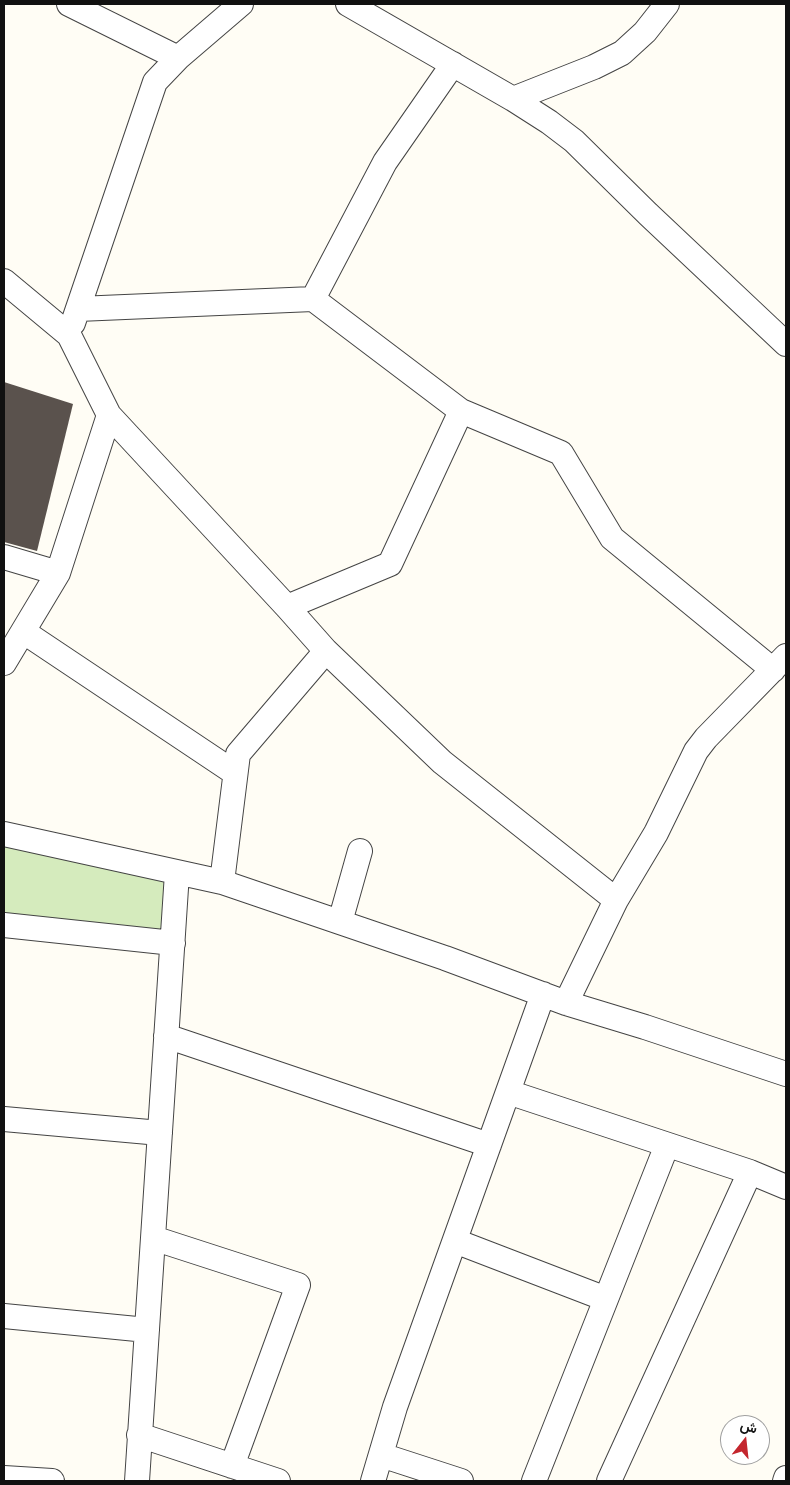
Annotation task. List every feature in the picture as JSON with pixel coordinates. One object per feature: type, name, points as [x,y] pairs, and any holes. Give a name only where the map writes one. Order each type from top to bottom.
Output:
[{"type":"street","points":[[69,4],[178,58]]},
{"type":"street","points":[[69,334],[156,82],[178,58],[241,4]]},
{"type":"street","points":[[348,4],[513,99],[574,141],[648,214],[786,344]]},
{"type":"street","points":[[513,99],[622,54],[645,32],[667,4]]},
{"type":"street","points":[[313,300],[384,162],[453,64]]},
{"type":"street","points":[[4,281],[69,334],[108,415],[287,606],[326,651],[442,762],[616,900]]},
{"type":"street","points":[[78,309],[313,300],[461,411],[561,453],[612,538],[780,663],[706,738],[696,751],[656,833],[616,900],[566,1003]]},
{"type":"street","points":[[287,606],[390,564],[461,411]]},
{"type":"street","points":[[4,663],[58,573],[108,415]]},
{"type":"street","points":[[4,556],[58,573]]},
{"type":"street","points":[[24,632],[235,773]]},
{"type":"street","points":[[222,882],[238,754],[326,651]]},
{"type":"street","points":[[4,834],[222,882],[566,1003],[786,1074]]},
{"type":"street","points":[[340,922],[360,851]]},
{"type":"street","points":[[137,1481],[177,873]]},
{"type":"street","points":[[4,925],[173,942]]},
{"type":"street","points":[[373,1481],[395,1406],[543,994]]},
{"type":"street","points":[[166,1036],[489,1145]]},
{"type":"street","points":[[508,1092],[750,1172],[786,1187]]},
{"type":"street","points":[[4,1119],[160,1133]]},
{"type":"street","points":[[534,1481],[668,1145]]},
{"type":"street","points":[[609,1481],[750,1172]]},
{"type":"street","points":[[153,1238],[298,1285],[232,1466]]},
{"type":"street","points":[[455,1241],[606,1299]]},
{"type":"street","points":[[4,1316],[147,1330]]},
{"type":"street","points":[[139,1435],[278,1481]]},
{"type":"street","points":[[381,1455],[461,1481]]},
{"type":"street","points":[[4,1478],[52,1481]]},
{"type":"green space","points":[[4,842],[168,880],[165,931],[4,914]]},
{"type":"building","points":[[4,382],[73,404],[37,551],[4,542]]}]
